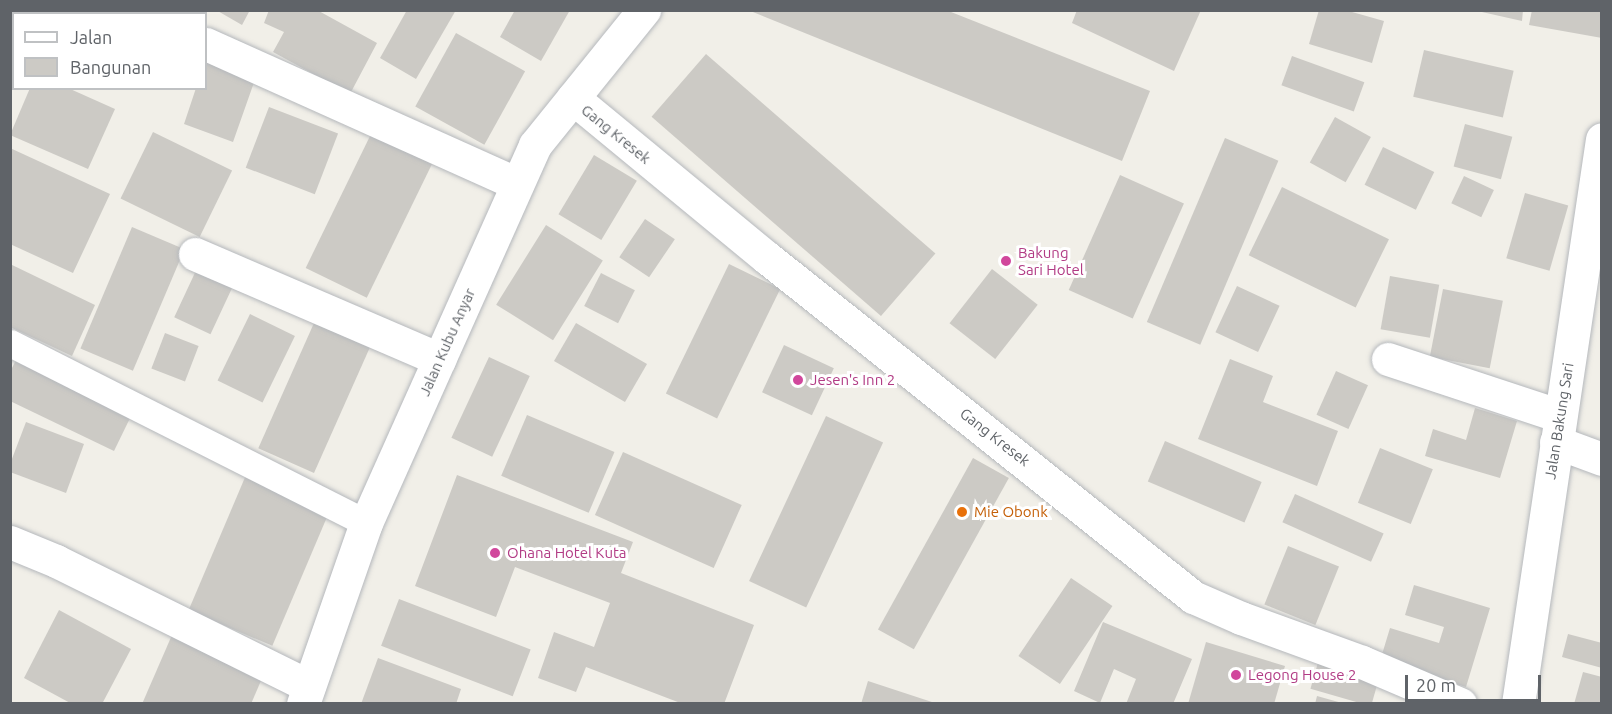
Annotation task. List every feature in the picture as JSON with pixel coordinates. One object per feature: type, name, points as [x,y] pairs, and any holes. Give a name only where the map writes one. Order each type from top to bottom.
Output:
[{"type":"street","name":"Jalan Kubu Anyar","points":[[306,695],[366,523],[535,145],[644,10]]},
{"type":"street","points":[[207,44],[517,184]]},
{"type":"street","name":"Gang Kresek","points":[[573,98],[766,257],[1055,484],[1193,597],[1241,618],[1362,662],[1460,704]]},
{"type":"street","name":"Jalan Bakung Sari","points":[[1518,704],[1602,140]]},
{"type":"street","points":[[195,254],[439,359]]},
{"type":"street","points":[[1388,359],[1558,429],[1602,459]]},
{"type":"street","points":[[10,542],[56,561],[306,695]]},
{"type":"lane","points":[[10,343],[366,523]]},
{"type":"building","points":[[10,10],[38,10],[38,12],[12,12],[12,36],[10,36]]},
{"type":"building","points":[[59,10],[152,10],[152,12],[59,12]]},
{"type":"building","points":[[216,10],[250,10],[242,25]]},
{"type":"building","points":[[269,10],[317,10],[377,43],[350,94],[273,52],[284,32],[264,23]]},
{"type":"building","points":[[407,10],[456,10],[416,79],[380,58]]},
{"type":"building","points":[[515,10],[570,10],[541,61],[500,37]]},
{"type":"building","points":[[748,10],[946,10],[1150,91],[1122,161]]},
{"type":"building","points":[[1077,10],[1201,10],[1174,71],[1072,23]]},
{"type":"building","points":[[1319,10],[1345,10],[1384,21],[1372,63],[1309,44]]},
{"type":"building","points":[[1473,10],[1523,10],[1522,21]]},
{"type":"building","points":[[1532,10],[1602,10],[1602,38],[1529,25]]},
{"type":"building","points":[[456,33],[525,71],[484,145],[415,106]]},
{"type":"building","points":[[1424,50],[1514,71],[1503,117],[1413,97]]},
{"type":"building","points":[[10,51],[12,52],[12,84],[10,87]]},
{"type":"building","points":[[706,54],[935,253],[881,316],[652,117]]},
{"type":"building","points":[[207,56],[257,74],[233,142],[184,124],[195,90],[207,90]]},
{"type":"building","points":[[1292,56],[1364,82],[1354,111],[1281,85]]},
{"type":"building","points":[[29,90],[72,90],[115,109],[88,169],[10,135]]},
{"type":"building","points":[[269,107],[338,134],[315,194],[246,168]]},
{"type":"building","points":[[1335,117],[1371,137],[1346,182],[1310,162]]},
{"type":"building","points":[[1465,124],[1512,137],[1501,179],[1454,167]]},
{"type":"building","points":[[153,132],[232,171],[200,237],[121,199]]},
{"type":"building","points":[[371,134],[432,164],[367,298],[306,268]]},
{"type":"building","points":[[1225,138],[1278,161],[1200,345],[1147,322]]},
{"type":"building","points":[[1383,147],[1434,172],[1416,210],[1365,185]]},
{"type":"building","points":[[10,148],[110,194],[73,273],[10,244]]},
{"type":"building","points":[[594,155],[637,181],[601,240],[558,214]]},
{"type":"building","points":[[1120,175],[1184,203],[1133,319],[1069,290]]},
{"type":"building","points":[[1464,176],[1494,190],[1481,217],[1451,203]]},
{"type":"building","points":[[1282,187],[1389,239],[1356,307],[1249,255]]},
{"type":"building","points":[[1525,193],[1568,205],[1550,271],[1506,258]]},
{"type":"building","points":[[645,219],[675,239],[649,277],[619,257]]},
{"type":"building","points":[[546,225],[603,261],[553,340],[496,305]]},
{"type":"building","points":[[132,227],[184,249],[133,371],[80,349]]},
{"type":"building","points":[[200,262],[236,279],[210,334],[174,317]]},
{"type":"building","points":[[10,264],[95,305],[72,356],[10,327]]},
{"type":"building","points":[[729,264],[780,289],[717,418],[666,393]]},
{"type":"building","points":[[992,269],[1038,305],[995,359],[950,323]]},
{"type":"building","points":[[601,273],[635,290],[618,323],[584,306]]},
{"type":"building","points":[[1390,276],[1439,285],[1430,338],[1381,329]]},
{"type":"building","points":[[1237,286],[1280,306],[1258,352],[1215,332]]},
{"type":"building","points":[[1443,289],[1503,301],[1490,368],[1430,357]]},
{"type":"building","points":[[250,314],[295,336],[263,402],[218,381]]},
{"type":"building","points":[[314,323],[370,348],[314,473],[258,448]]},
{"type":"building","points":[[576,323],[647,364],[625,402],[554,361]]},
{"type":"building","points":[[165,333],[199,346],[185,381],[151,368]]},
{"type":"building","name":"Jesen's Inn 2","points":[[784,345],[834,368],[812,415],[762,392]]},
{"type":"building","points":[[18,356],[133,412],[114,451],[10,401],[10,372]]},
{"type":"building","points":[[489,357],[530,376],[492,457],[451,438]]},
{"type":"building","points":[[1230,359],[1273,376],[1263,402],[1338,431],[1317,486],[1198,439]]},
{"type":"building","points":[[1336,371],[1368,385],[1348,429],[1316,415]]},
{"type":"building","points":[[1475,408],[1517,421],[1500,478],[1425,456],[1433,429],[1466,440]]},
{"type":"building","points":[[527,415],[614,452],[589,513],[501,476]]},
{"type":"building","points":[[826,416],[883,443],[806,608],[749,581]]},
{"type":"building","points":[[26,422],[84,444],[66,493],[10,472],[10,464]]},
{"type":"building","points":[[1165,441],[1262,482],[1244,523],[1148,482]]},
{"type":"building","points":[[1380,448],[1433,469],[1411,524],[1358,503]]},
{"type":"building","points":[[623,452],[742,505],[714,568],[595,515]]},
{"type":"building","points":[[973,458],[1009,478],[914,649],[878,629]]},
{"type":"building","points":[[246,475],[330,511],[272,646],[189,610]]},
{"type":"building","points":[[457,475],[633,542],[621,573],[754,625],[724,704],[683,704],[586,667],[576,692],[538,678],[554,632],[594,647],[610,603],[515,567],[496,617],[415,586]]},
{"type":"building","points":[[1295,494],[1384,533],[1371,562],[1282,522]]},
{"type":"building","points":[[1288,546],[1339,567],[1315,625],[1264,604]]},
{"type":"building","points":[[1071,578],[1112,606],[1060,684],[1018,656]]},
{"type":"building","points":[[1414,585],[1490,608],[1466,687],[1380,661],[1390,628],[1439,643],[1444,627],[1405,615]]},
{"type":"building","points":[[399,599],[531,650],[513,696],[381,646]]},
{"type":"building","points":[[59,610],[131,649],[102,704],[72,704],[24,678]]},
{"type":"building","points":[[1103,622],[1192,659],[1173,704],[1126,704],[1136,679],[1114,669],[1100,703],[1074,691]]},
{"type":"building","points":[[1568,634],[1602,643],[1602,668],[1562,657]]},
{"type":"building","points":[[172,635],[263,676],[251,704],[142,704]]},
{"type":"building","points":[[1206,642],[1285,666],[1274,704],[1188,704]]},
{"type":"building","points":[[378,658],[461,689],[456,704],[361,704]]},
{"type":"building","points":[[1319,659],[1380,676],[1372,704],[1363,704],[1310,689]]},
{"type":"building","points":[[1583,672],[1602,677],[1602,704],[1574,704]]},
{"type":"building","points":[[868,681],[935,703],[935,704],[861,704]]},
{"type":"building","points":[[1317,696],[1342,703],[1342,704],[1315,704]]},
{"type":"place","name":"Bakung Sari Hotel","points":[[1006,261]]},
{"type":"place","name":"Jesen's Inn 2","points":[[798,380]]},
{"type":"place","name":"Mie Obonk","points":[[962,512]]},
{"type":"place","name":"Ohana Hotel Kuta","points":[[495,553]]},
{"type":"place","name":"Legong House 2","points":[[1236,675]]}]
